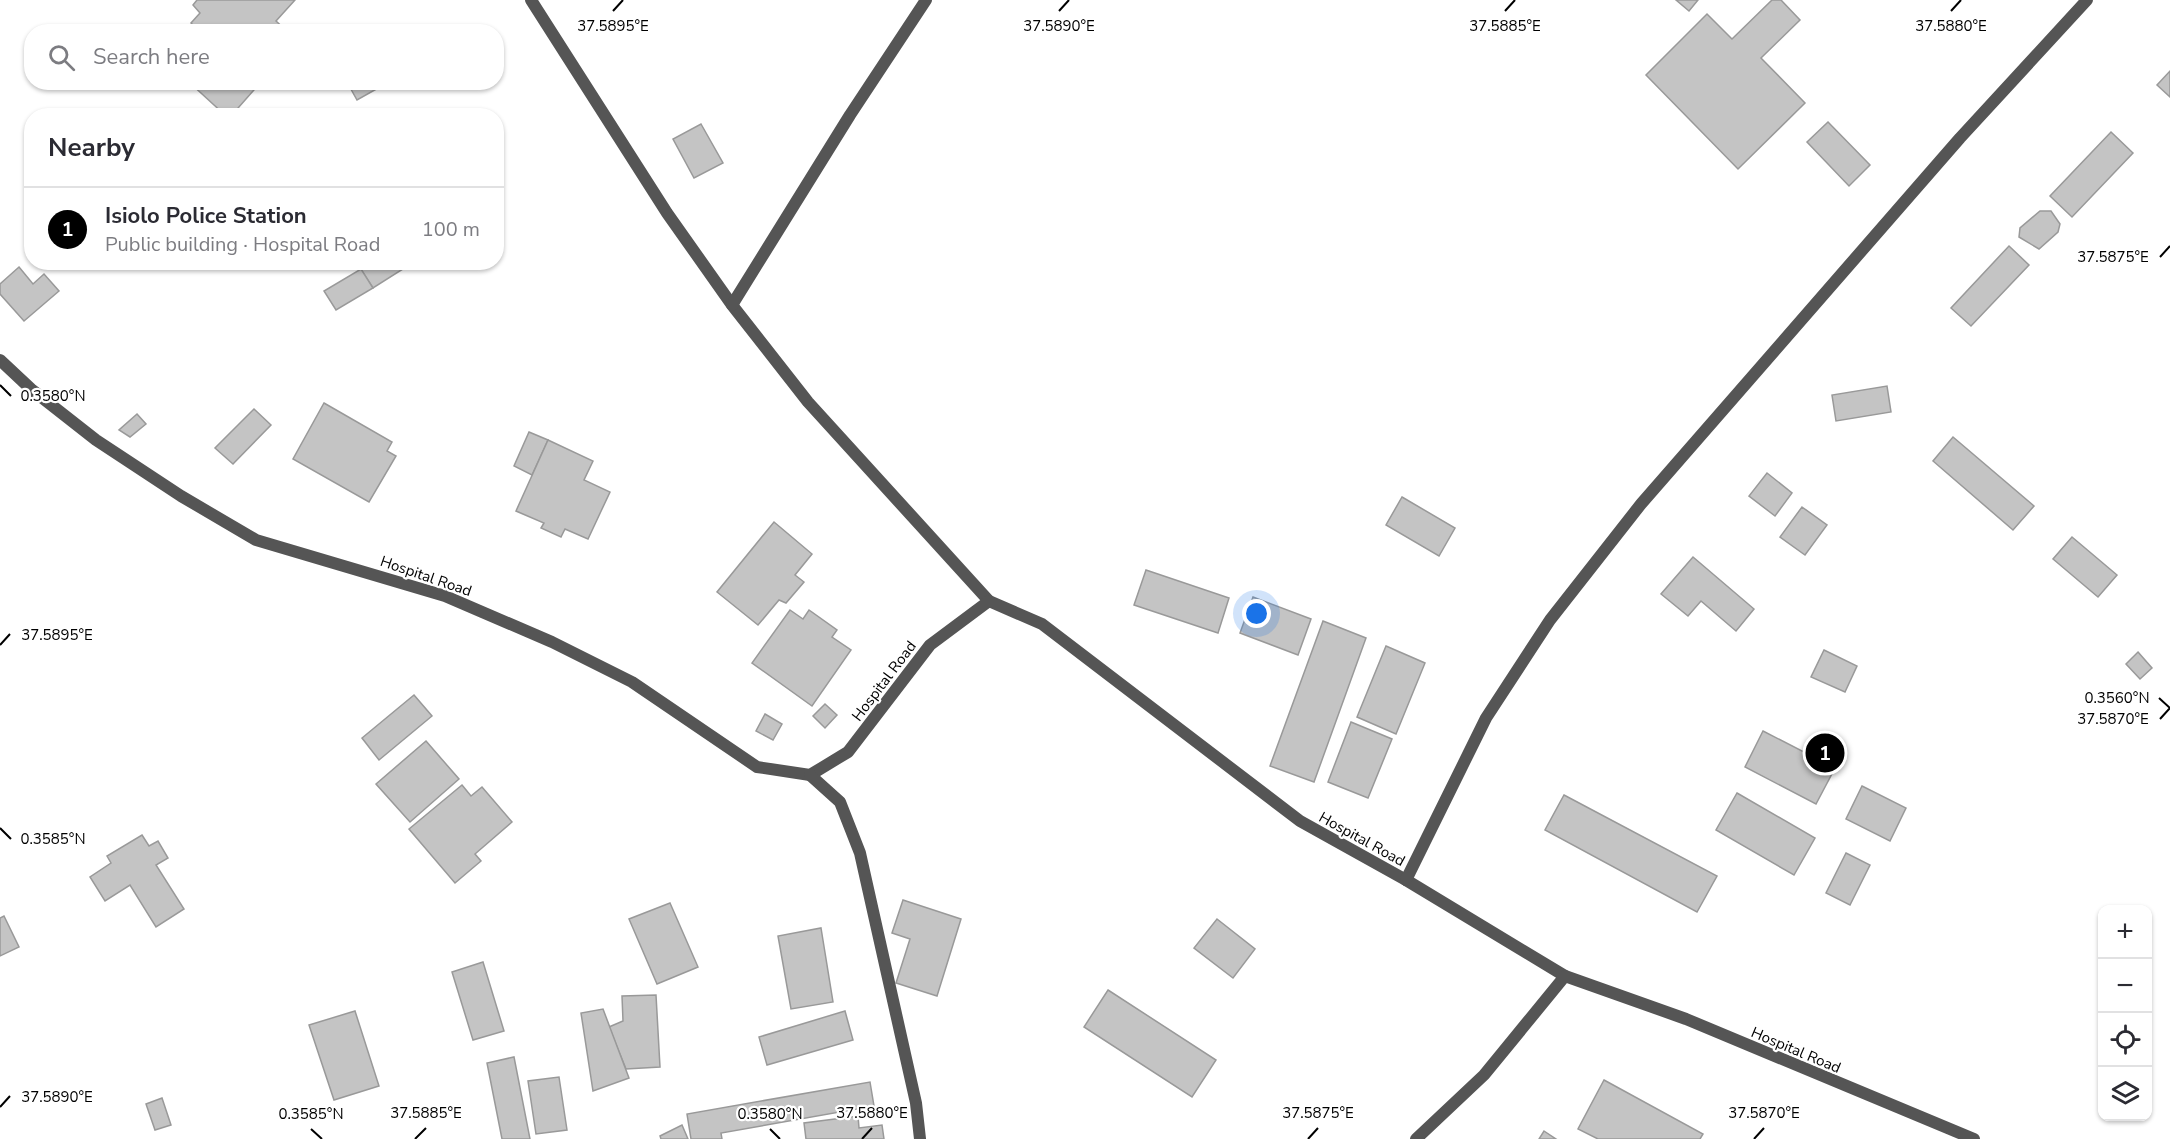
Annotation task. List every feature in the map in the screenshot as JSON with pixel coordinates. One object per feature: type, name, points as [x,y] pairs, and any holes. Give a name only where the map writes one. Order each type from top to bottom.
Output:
[{"type":"street","points":[[531,0],[667,213],[732,305],[808,402],[989,601]]},
{"type":"street","points":[[732,305],[850,115],[926,0]]},
{"type":"street","points":[[1406,880],[1486,718],[1550,620],[1641,504],[1960,138],[2087,0]]},
{"type":"street","name":"Hospital Road","points":[[0,360],[30,389],[96,440],[181,496],[256,540],[445,596],[552,642],[633,682],[757,767],[810,775],[848,752],[930,645],[989,601],[1042,624],[1300,821],[1406,880],[1565,976],[1686,1019],[1974,1139]]},
{"type":"street","points":[[810,775],[840,802],[860,853],[916,1103],[920,1139]]},
{"type":"street","points":[[1416,1139],[1484,1075],[1565,976]]},
{"type":"building","points":[[197,0],[295,0],[276,21],[279,24],[192,24],[200,13],[193,5]]},
{"type":"building","points":[[1676,0],[1698,0],[1689,11]]},
{"type":"building","points":[[1772,0],[1781,0],[1800,20],[1761,58],[1805,103],[1738,169],[1646,75],[1707,14],[1732,39]]},
{"type":"building","points":[[2170,71],[2170,97],[2157,85]]},
{"type":"building","points":[[198,90],[254,90],[238,108],[217,108]]},
{"type":"building","points":[[351,90],[375,90],[357,100]]},
{"type":"building","points":[[1828,122],[1870,165],[1849,186],[1807,142]]},
{"type":"building","points":[[701,124],[723,163],[694,178],[673,139]]},
{"type":"building","points":[[2111,132],[2133,153],[2072,217],[2050,196]]},
{"type":"building","points":[[2040,211],[2051,211],[2060,224],[2058,232],[2039,249],[2019,237],[2020,228]]},
{"type":"building","points":[[2009,246],[2029,265],[1971,326],[1951,308]]},
{"type":"building","points":[[19,267],[33,284],[44,274],[59,291],[24,321],[0,294],[0,284]]},
{"type":"building","points":[[359,270],[362,270],[373,288],[336,310],[324,291]]},
{"type":"building","points":[[361,270],[401,270],[373,288]]},
{"type":"building","points":[[1887,386],[1891,412],[1836,421],[1832,395]]},
{"type":"building","points":[[324,403],[392,442],[387,451],[396,456],[369,502],[293,459]]},
{"type":"building","points":[[254,409],[271,425],[233,464],[215,448]]},
{"type":"building","points":[[137,414],[146,424],[130,437],[119,430]]},
{"type":"building","points":[[529,432],[548,440],[532,475],[514,466]]},
{"type":"building","points":[[1953,437],[2034,506],[2013,530],[1933,461]]},
{"type":"building","points":[[548,440],[593,461],[584,480],[610,492],[588,539],[565,529],[561,537],[541,528],[544,523],[516,511]]},
{"type":"building","points":[[1767,473],[1792,493],[1775,516],[1749,496]]},
{"type":"building","points":[[1402,497],[1455,528],[1439,556],[1386,525]]},
{"type":"building","points":[[1802,507],[1827,525],[1805,555],[1780,537]]},
{"type":"building","points":[[774,522],[812,554],[795,575],[804,582],[786,603],[779,600],[758,625],[717,592]]},
{"type":"building","points":[[2072,537],[2117,575],[2098,597],[2053,559]]},
{"type":"building","points":[[1693,557],[1754,609],[1736,631],[1701,601],[1688,616],[1661,594]]},
{"type":"building","points":[[1146,570],[1229,598],[1218,633],[1134,605]]},
{"type":"building","points":[[1253,597],[1311,619],[1298,655],[1240,633]]},
{"type":"building","points":[[790,610],[803,619],[809,610],[837,630],[832,637],[851,650],[812,706],[752,663]]},
{"type":"building","points":[[1323,621],[1366,638],[1314,782],[1270,766]]},
{"type":"building","points":[[1386,646],[1425,663],[1396,734],[1357,717]]},
{"type":"building","points":[[1824,650],[1857,666],[1845,692],[1811,677]]},
{"type":"building","points":[[2138,652],[2152,668],[2140,679],[2126,664]]},
{"type":"building","points":[[414,695],[432,716],[379,760],[362,738]]},
{"type":"building","points":[[825,704],[837,715],[825,728],[813,716]]},
{"type":"building","points":[[765,714],[782,724],[773,740],[756,731]]},
{"type":"building","points":[[1351,722],[1392,739],[1368,798],[1328,782]]},
{"type":"building","points":[[1763,731],[1835,768],[1816,804],[1745,767]]},
{"type":"building","points":[[426,741],[459,779],[410,822],[376,784]]},
{"type":"building","points":[[462,785],[471,796],[482,787],[512,822],[475,854],[481,861],[455,883],[409,829]]},
{"type":"building","points":[[1862,786],[1906,808],[1890,841],[1846,819]]},
{"type":"building","points":[[1737,793],[1815,838],[1794,875],[1716,830]]},
{"type":"building","points":[[1564,795],[1717,876],[1697,912],[1545,830]]},
{"type":"building","points":[[142,835],[149,846],[158,841],[168,858],[156,865],[184,909],[156,927],[130,885],[105,901],[90,877],[111,863],[107,856]]},
{"type":"building","points":[[1846,853],[1870,865],[1850,905],[1826,893]]},
{"type":"building","points":[[903,900],[961,919],[937,996],[896,983],[910,939],[892,933]]},
{"type":"building","points":[[670,903],[698,967],[657,984],[629,919]]},
{"type":"building","points":[[4,916],[19,947],[0,956],[0,918]]},
{"type":"building","points":[[1217,919],[1255,949],[1233,978],[1194,948]]},
{"type":"building","points":[[821,928],[833,1002],[791,1009],[778,936]]},
{"type":"building","points":[[483,962],[504,1031],[473,1040],[452,972]]},
{"type":"building","points":[[1108,990],[1216,1060],[1192,1097],[1084,1027]]},
{"type":"building","points":[[656,995],[660,1067],[626,1069],[609,1027],[623,1021],[622,996]]},
{"type":"building","points":[[603,1009],[629,1078],[593,1091],[581,1013]]},
{"type":"building","points":[[355,1011],[379,1086],[334,1100],[309,1025]]},
{"type":"building","points":[[845,1011],[853,1040],[767,1065],[759,1037]]},
{"type":"building","points":[[514,1057],[530,1139],[502,1139],[487,1063]]},
{"type":"building","points":[[559,1077],[567,1130],[536,1134],[528,1081]]},
{"type":"building","points":[[1604,1080],[1703,1134],[1700,1139],[1598,1139],[1578,1129]]},
{"type":"building","points":[[870,1082],[874,1106],[721,1133],[722,1139],[691,1139],[687,1114]]},
{"type":"building","points":[[162,1098],[171,1125],[155,1130],[146,1104]]},
{"type":"building","points":[[858,1116],[859,1128],[882,1125],[884,1139],[806,1139],[804,1123]]},
{"type":"building","points":[[682,1125],[688,1139],[661,1139],[660,1136]]},
{"type":"building","points":[[1544,1131],[1556,1139],[1539,1139]]},
{"type":"place","name":"Isiolo Police Station","points":[[1825,753]]}]
